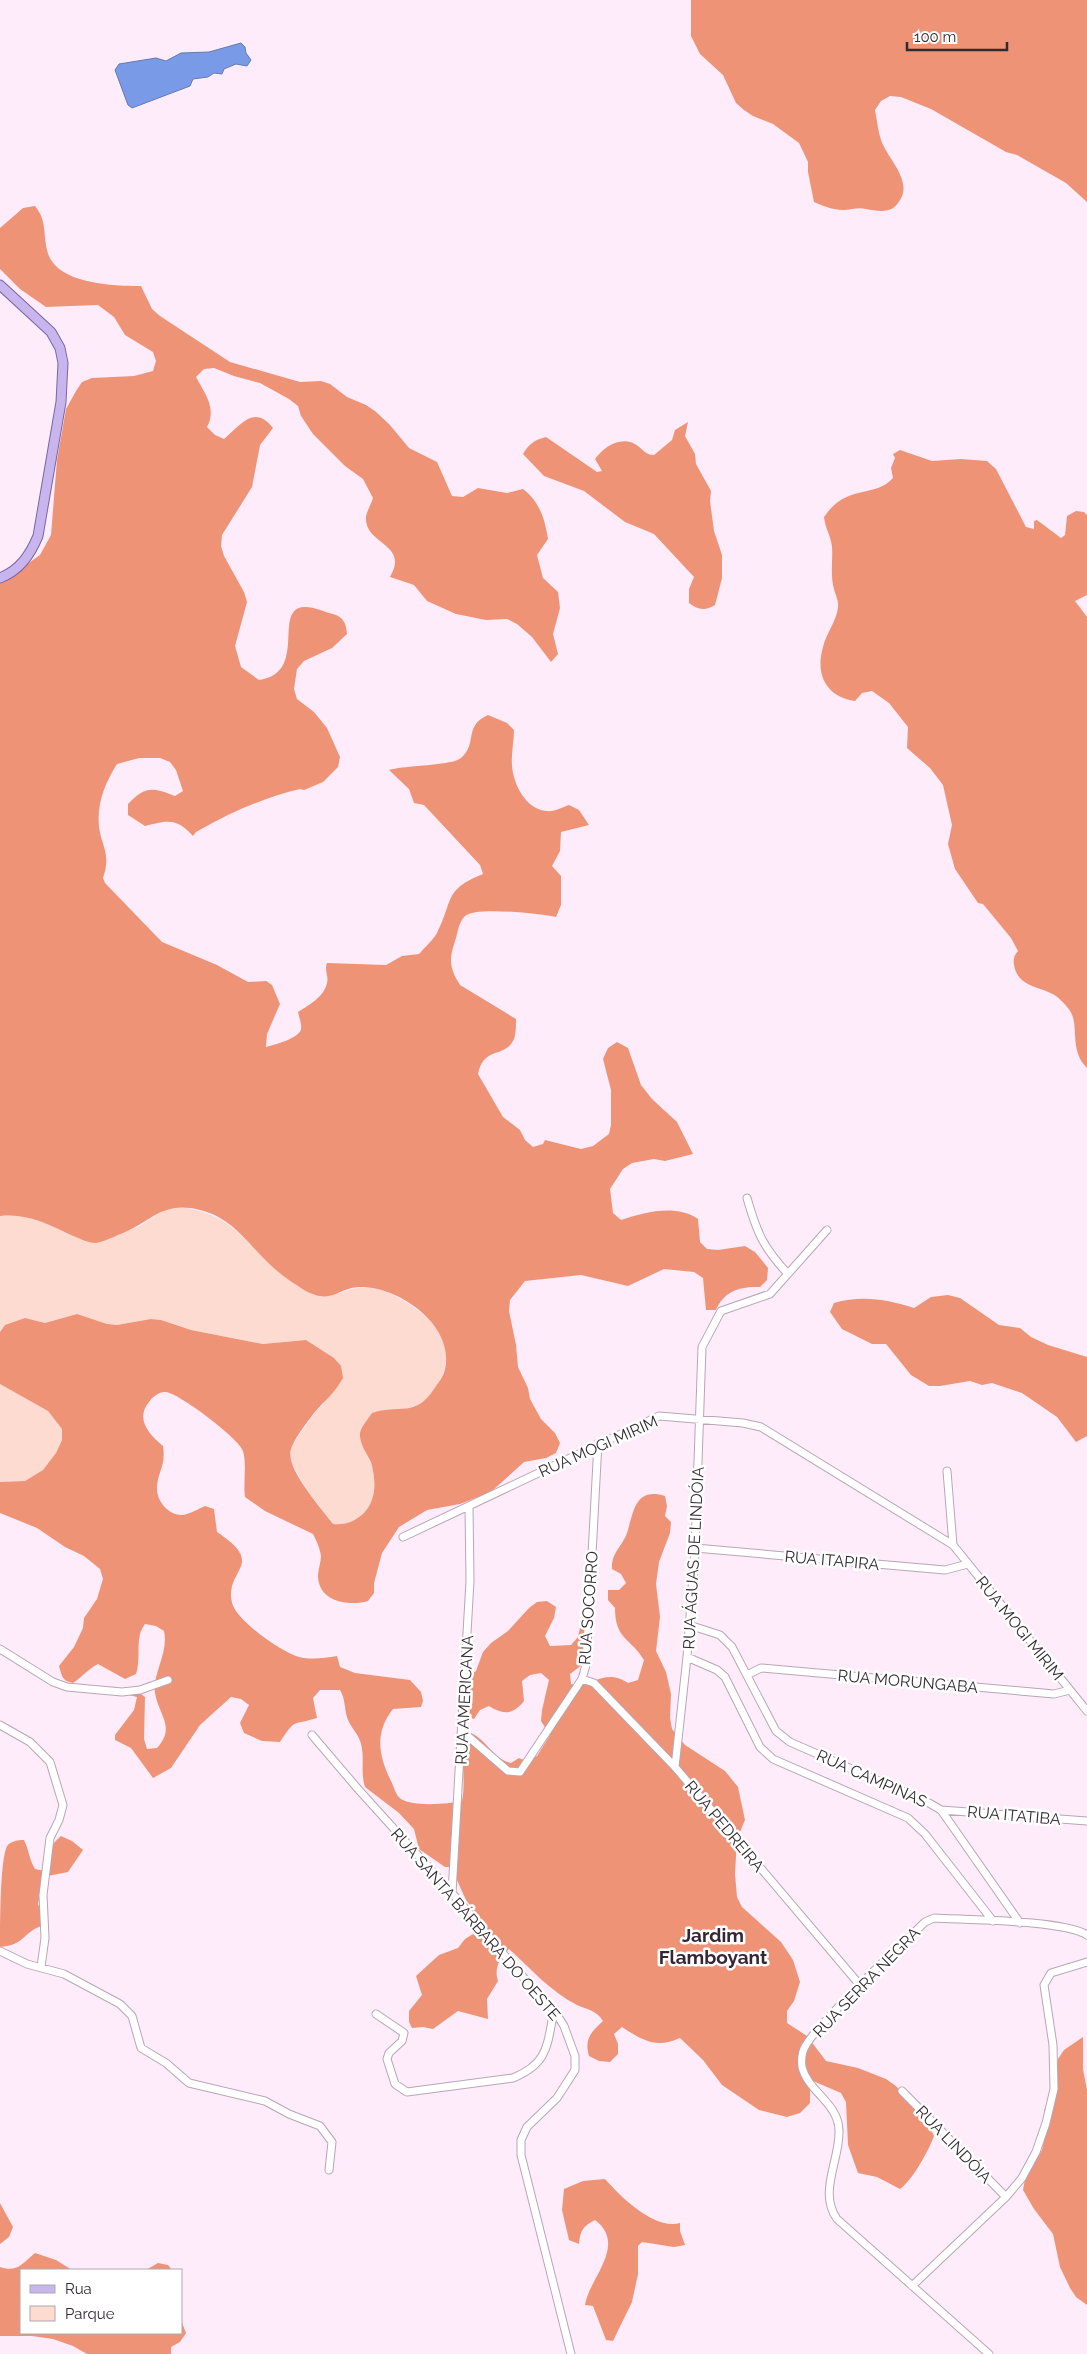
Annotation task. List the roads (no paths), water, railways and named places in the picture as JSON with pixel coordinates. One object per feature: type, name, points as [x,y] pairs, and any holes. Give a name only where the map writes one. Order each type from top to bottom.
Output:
[{"type":"main road","points":[[0,285],[51,332],[60,348],[63,378],[61,402],[38,536],[32,551],[22,563],[14,571],[0,578]]},
{"type":"street","points":[[747,1198],[758,1234],[769,1254],[788,1274],[827,1230]]},
{"type":"street","name":"RUA ÁGUAS DE LINDÓIA","points":[[675,1767],[687,1656],[695,1548],[702,1347],[721,1311],[770,1294],[788,1274]]},
{"type":"street","name":"RUA MOGI MIRIM","points":[[404,1537],[598,1443],[659,1416],[761,1427],[952,1545],[1087,1711]]},
{"type":"street","name":"RUA SOCORRO","points":[[463,1732],[508,1771],[520,1772],[582,1679],[586,1665],[598,1443]]},
{"type":"street","points":[[947,1471],[952,1545]]},
{"type":"street","name":"RUA AMERICANA","points":[[452,1893],[463,1732],[470,1581],[469,1506]]},
{"type":"street","name":"RUA ITAPIRA","points":[[695,1548],[945,1570],[968,1564]]},
{"type":"street","name":"RUA CAMPINAS","points":[[689,1625],[720,1635],[732,1647],[776,1732],[790,1742],[941,1810],[1020,1923]]},
{"type":"street","points":[[0,1648],[53,1682],[67,1687],[122,1692],[140,1690],[168,1680]]},
{"type":"street","name":"RUA CAMPINAS","points":[[687,1656],[717,1670],[725,1677],[760,1747],[773,1760],[908,1818],[926,1834],[993,1921]]},
{"type":"street","name":"RUA MORUNGABA","points":[[747,1675],[760,1668],[1054,1694],[1070,1690]]},
{"type":"street","name":"RUA PEDREIRA","points":[[582,1679],[594,1683],[675,1767],[859,1984]]},
{"type":"street","points":[[0,1725],[30,1742],[50,1762],[63,1805],[60,1820],[50,1838],[43,1895],[45,1938],[41,1967]]},
{"type":"street","name":"RUA SANTA BÁRBARA DO OESTE","points":[[312,1735],[358,1790],[452,1893],[534,1990],[554,2010],[564,2026],[575,2056],[575,2070],[557,2098],[527,2127],[521,2140],[521,2155],[571,2354]]},
{"type":"street","name":"RUA ITATIBA","points":[[941,1810],[1087,1821]]},
{"type":"street","name":"RUA SERRA NEGRA","points":[[989,2354],[837,2219],[832,2211],[829,2192],[840,2133],[839,2121],[834,2111],[811,2085],[802,2065],[802,2056],[805,2046],[859,1984],[925,1922],[934,1918],[1020,1923]]},
{"type":"street","points":[[1020,1923],[1069,1928],[1087,1935]]},
{"type":"street","points":[[0,1951],[27,1964],[41,1967],[84,1983],[120,2004],[132,2016],[141,2048],[166,2063],[189,2083],[254,2097],[320,2126],[332,2142],[329,2170]]},
{"type":"street","points":[[912,2286],[1006,2197],[1022,2178],[1036,2152],[1046,2123],[1054,2089],[1053,2045],[1044,1985],[1051,1973],[1087,1962]]},
{"type":"street","points":[[376,2014],[404,2034],[402,2041],[389,2053],[387,2059],[395,2084],[407,2092],[513,2078],[527,2072],[546,2050],[554,2010]]},
{"type":"street","name":"RUA LINDÓIA","points":[[902,2091],[1006,2197]]},
{"type":"water","points":[[241,43],[251,60],[247,66],[236,64],[224,69],[222,74],[214,73],[208,77],[193,79],[190,86],[132,108],[128,105],[115,70],[119,64],[156,58],[166,61],[181,53],[209,52]]},
{"type":"district","name":"Jardim Flamboyant","points":[[713,1946]]}]
